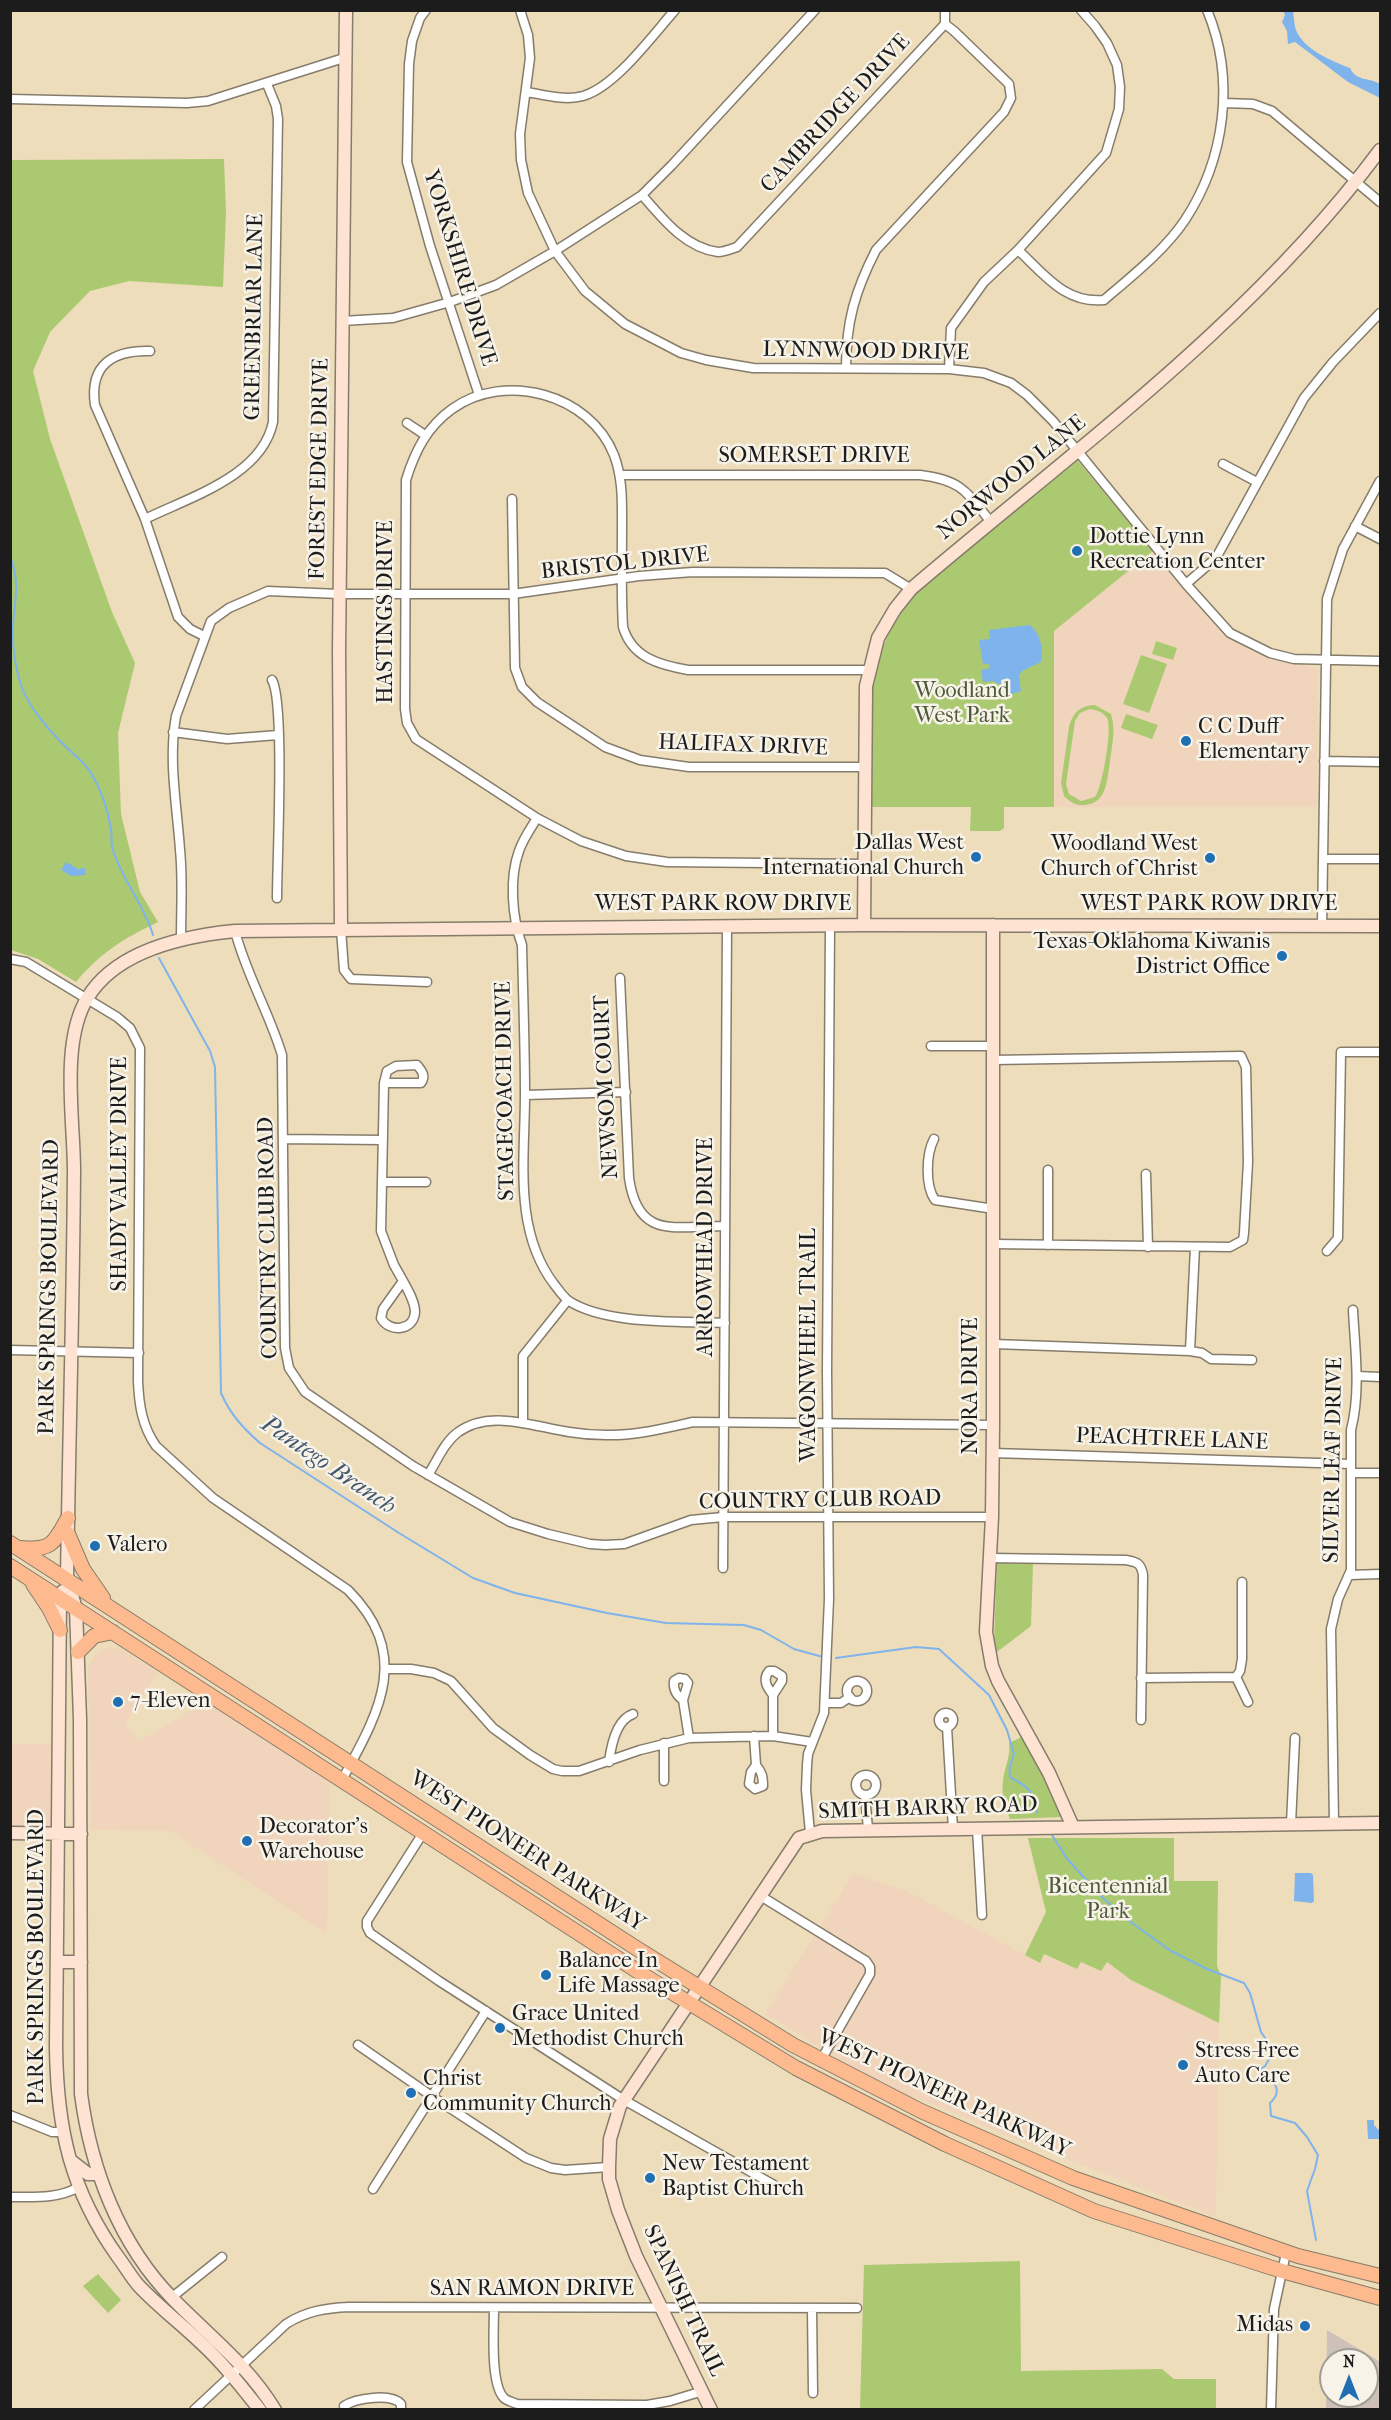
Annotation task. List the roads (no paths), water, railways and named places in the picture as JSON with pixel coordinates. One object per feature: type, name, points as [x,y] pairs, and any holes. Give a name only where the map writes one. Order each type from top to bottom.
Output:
[{"type":"main road","points":[[15,1545],[44,1549],[52,1545],[68,1518]]},
{"type":"main road","points":[[68,1534],[83,1569],[110,1607]]},
{"type":"main road","name":"WEST PIONEER PARKWAY","points":[[15,1545],[699,1987],[821,2060],[921,2111],[1048,2169],[1167,2213],[1286,2253],[1380,2276]]},
{"type":"main road","name":"WEST PIONEER PARKWAY","points":[[10,1566],[689,2003],[796,2068],[945,2144],[1094,2211],[1282,2271],[1380,2298]]},
{"type":"main road","points":[[28,1577],[40,1593],[60,1630]]},
{"type":"main road","points":[[78,1653],[94,1636],[113,1632]]},
{"type":"street","name":"FOREST EDGE DRIVE","points":[[341,929],[339,594],[346,10]]},
{"type":"street","name":"YORKSHIRE DRIVE","points":[[426,10],[420,18],[412,41],[409,64],[407,162],[430,246],[480,396]]},
{"type":"street","name":"LYNNWOOD DRIVE","points":[[520,10],[528,35],[531,58],[520,134],[521,160],[528,193],[555,251],[585,291],[625,324],[681,352],[706,360],[753,368],[949,369],[984,373],[1011,383],[1027,395],[1053,421],[1186,584],[1230,633],[1270,653],[1294,659],[1380,662]]},
{"type":"street","points":[[527,92],[558,97],[581,97],[603,87],[675,10]]},
{"type":"street","points":[[342,321],[393,318],[450,302],[496,285],[555,251],[642,195],[815,10]]},
{"type":"street","points":[[846,368],[849,318],[862,278],[876,250],[1004,112],[1011,98],[1009,84],[1001,75],[945,24],[945,10]]},
{"type":"street","points":[[949,369],[951,328],[984,282],[1018,250],[1106,153],[1119,109],[1120,87],[1113,55],[1095,26],[1081,10]]},
{"type":"street","points":[[1018,250],[1071,296],[1085,300],[1104,300],[1142,266],[1184,221],[1202,190],[1213,163],[1224,103],[1219,54],[1208,10]]},
{"type":"street","name":"CAMBRIDGE DRIVE","points":[[642,195],[670,226],[698,246],[720,252],[737,247],[945,24]]},
{"type":"street","points":[[10,99],[187,103],[225,97],[347,57]]},
{"type":"street","name":"GREENBRIAR LANE","points":[[145,519],[234,475],[250,462],[265,445],[270,435],[273,422],[278,119],[276,106],[267,84]]},
{"type":"street","points":[[1224,103],[1253,105],[1272,111],[1380,202]]},
{"type":"street","name":"NORWOOD LANE","points":[[864,925],[866,686],[878,638],[895,609],[911,589],[990,521],[1180,365],[1280,266],[1357,182],[1380,150]]},
{"type":"street","points":[[1186,584],[1216,558],[1304,398],[1333,362],[1380,313]]},
{"type":"street","points":[[150,351],[122,352],[111,358],[99,372],[94,399],[145,519],[178,617],[190,629],[204,636]]},
{"type":"street","name":"HASTINGS DRIVE","points":[[864,864],[667,862],[626,856],[581,841],[537,818],[435,753],[411,732],[405,709],[406,480],[416,451],[425,435],[453,408],[480,396],[516,390],[541,393],[558,399],[584,416],[604,438],[613,454],[620,475],[622,485],[623,627],[627,639],[637,652],[661,665],[688,670],[869,670]]},
{"type":"street","points":[[407,423],[425,435]]},
{"type":"street","points":[[1223,464],[1257,482]]},
{"type":"street","name":"SOMERSET DRIVE","points":[[620,475],[921,475],[943,478],[955,483],[968,493],[990,521]]},
{"type":"street","points":[[1323,926],[1324,661],[1327,598],[1334,571],[1380,481]]},
{"type":"street","name":"HALIFAX DRIVE","points":[[512,499],[514,661],[522,687],[537,702],[605,747],[640,759],[689,767],[864,766]]},
{"type":"street","points":[[1355,526],[1380,539]]},
{"type":"street","name":"BRISTOL DRIVE","points":[[339,594],[513,594],[693,572],[885,573],[911,589]]},
{"type":"street","points":[[181,939],[181,853],[172,774],[173,732],[176,716],[208,625],[216,616],[268,591],[339,594]]},
{"type":"street","points":[[272,680],[277,691],[277,898]]},
{"type":"street","points":[[173,732],[227,739],[278,735]]},
{"type":"street","points":[[1324,761],[1380,762]]},
{"type":"street","name":"STAGECOACH DRIVE","points":[[537,818],[519,850],[515,864],[516,927],[522,945],[525,1095],[523,1192],[529,1228],[544,1270],[567,1300]]},
{"type":"street","points":[[1323,859],[1380,859]]},
{"type":"street","name":"WEST PARK ROW DRIVE","points":[[86,999],[97,983],[118,965],[181,939],[235,931],[830,925],[1380,926]]},
{"type":"street","name":"WAGONWHEEL TRAIL","points":[[810,1833],[806,1790],[807,1765],[812,1742],[824,1713],[829,1599],[830,925]]},
{"type":"street","name":"NORA DRIVE","points":[[993,925],[993,1453],[986,1632],[992,1666],[1048,1773],[1073,1827]]},
{"type":"street","name":"ARROWHEAD DRIVE","points":[[723,1568],[725,1323],[723,1226],[727,926]]},
{"type":"street","points":[[341,929],[344,970],[351,979],[427,982]]},
{"type":"street","name":"COUNTRY CLUB ROAD","points":[[235,931],[241,957],[271,1021],[282,1055],[285,1348],[289,1368],[305,1392],[428,1475],[510,1522],[590,1544],[624,1544],[691,1521],[723,1517],[992,1517]]},
{"type":"street","name":"SHADY VALLEY DRIVE","points":[[10,959],[26,962],[117,1017],[130,1028],[140,1048],[138,1381],[140,1411],[150,1437],[156,1446],[213,1498],[348,1590],[357,1599],[375,1626],[385,1669],[379,1707],[342,1780]]},
{"type":"street","name":"NEWSOM COURT","points":[[620,978],[631,1192],[642,1216],[651,1224],[723,1226]]},
{"type":"street","name":"PARK SPRINGS BOULEVARD","points":[[86,999],[76,1024],[72,1050],[74,1169],[67,1579],[76,1609],[80,1719],[81,2094],[99,2174],[129,2242],[171,2298],[241,2365],[262,2388],[275,2409]]},
{"type":"street","points":[[931,1046],[993,1046]]},
{"type":"street","points":[[1328,1251],[1338,1238],[1341,1052],[1380,1052]]},
{"type":"street","points":[[993,1060],[1241,1056],[1246,1067],[1248,1162],[1246,1222],[1243,1240],[1230,1247],[993,1244]]},
{"type":"street","points":[[384,1083],[381,1231],[394,1265],[403,1281],[414,1305],[415,1312],[409,1326],[396,1329],[388,1326],[381,1318],[383,1309],[403,1281]]},
{"type":"street","points":[[525,1095],[626,1092]]},
{"type":"street","points":[[283,1139],[383,1140]]},
{"type":"street","points":[[934,1139],[930,1147],[929,1185],[935,1200],[994,1209]]},
{"type":"street","points":[[1048,1170],[1048,1245]]},
{"type":"street","points":[[1146,1174],[1148,1247]]},
{"type":"street","points":[[383,1182],[426,1182]]},
{"type":"street","points":[[1190,1351],[1195,1247]]},
{"type":"street","points":[[523,1422],[523,1356],[528,1346],[567,1300],[614,1317],[725,1323]]},
{"type":"street","name":"SILVER LEAF DRIVE","points":[[1334,1823],[1331,1629],[1338,1599],[1350,1575],[1351,1430],[1356,1411],[1357,1376],[1353,1310]]},
{"type":"street","points":[[993,1344],[1190,1351],[1202,1353],[1211,1359],[1252,1359]]},
{"type":"street","points":[[10,1350],[139,1353]]},
{"type":"street","points":[[1357,1376],[1380,1377]]},
{"type":"street","points":[[428,1475],[448,1442],[458,1432],[475,1424],[499,1421],[523,1422],[570,1433],[608,1435],[649,1431],[693,1422],[993,1425]]},
{"type":"street","name":"PEACHTREE LANE","points":[[993,1453],[1351,1468],[1380,1473]]},
{"type":"street","points":[[990,1558],[1126,1560],[1137,1562],[1141,1566],[1143,1575],[1141,1720]]},
{"type":"street","points":[[1350,1575],[1380,1574]]},
{"type":"street","name":"PARK SPRINGS BOULEVARD","points":[[67,1579],[60,1598],[56,2069],[63,2132],[69,2159],[97,2228],[138,2285],[200,2342],[260,2409]]},
{"type":"street","points":[[1236,1677],[1240,1671],[1242,1659],[1242,1582]]},
{"type":"street","points":[[385,1669],[411,1669],[434,1673],[451,1681],[493,1728],[553,1769],[579,1771],[664,1743],[689,1738],[773,1736],[812,1742]]},
{"type":"street","points":[[1141,1678],[1236,1677]]},
{"type":"street","points":[[1236,1677],[1248,1701]]},
{"type":"street","points":[[773,1695],[773,1736]]},
{"type":"street","points":[[825,1703],[841,1703],[850,1697]]},
{"type":"street","points":[[683,1700],[689,1738]]},
{"type":"street","points":[[609,1762],[613,1740],[627,1716],[633,1714]]},
{"type":"street","points":[[58,1719],[80,1719]]},
{"type":"street","points":[[947,1727],[952,1828]]},
{"type":"street","points":[[754,1736],[756,1765]]},
{"type":"street","points":[[1291,1824],[1295,1738]]},
{"type":"street","points":[[664,1743],[664,1781]]},
{"type":"street","points":[[865,1795],[868,1830]]},
{"type":"street","name":"SMITH BARRY ROAD","points":[[618,2210],[609,2179],[609,2168],[612,2127],[624,2100],[794,1842],[804,1834],[952,1828],[1380,1823]]},
{"type":"street","points":[[977,1828],[982,1915]]},
{"type":"street","points":[[10,1833],[81,1834]]},
{"type":"street","points":[[423,1833],[367,1925],[370,1933],[624,2100],[774,2186]]},
{"type":"street","points":[[759,1895],[866,1961],[870,1967],[870,1974],[821,2060]]},
{"type":"street","points":[[57,1962],[81,1962]]},
{"type":"street","points":[[373,2189],[486,2010]]},
{"type":"street","points":[[358,2045],[526,2158],[551,2168],[565,2170],[609,2168]]},
{"type":"street","points":[[10,2115],[52,2132],[63,2132]]},
{"type":"street","points":[[69,2159],[88,2174],[99,2174]]},
{"type":"street","points":[[10,2197],[51,2197],[67,2194],[80,2187]]},
{"type":"street","name":"SPANISH TRAIL","points":[[618,2210],[636,2256],[711,2409]]},
{"type":"street","points":[[1271,2409],[1274,2309],[1286,2253]]},
{"type":"street","points":[[171,2298],[222,2257]]},
{"type":"street","name":"SAN RAMON DRIVE","points":[[194,2409],[286,2324],[297,2316],[316,2310],[350,2307],[857,2308]]},
{"type":"street","points":[[494,2308],[495,2376],[498,2388],[506,2400],[517,2404],[647,2405],[703,2391]]},
{"type":"street","points":[[812,2308],[813,2393]]},
{"type":"street","points":[[344,2406],[356,2400],[392,2398],[401,2404],[401,2409]]},
{"type":"water","points":[[1283,11],[1293,11],[1296,30],[1312,49],[1350,68],[1359,77],[1380,84],[1380,98],[1348,82],[1295,42],[1288,44],[1287,31],[1282,22],[1285,15]]},
{"type":"water","points":[[1029,625],[1036,632],[1040,641],[1041,662],[1022,671],[1019,675],[1021,691],[1006,696],[1004,684],[993,681],[983,682],[981,670],[990,668],[989,664],[983,664],[979,640],[990,639],[989,630]]},
{"type":"water","points":[[66,862],[78,869],[85,868],[86,875],[71,876],[61,870]]},
{"type":"water","points":[[1295,1873],[1313,1875],[1314,1901],[1312,1903],[1294,1901]]},
{"type":"water","points":[[1367,2120],[1374,2120],[1374,2125],[1380,2131],[1380,2139],[1368,2139]]},
{"type":"waterway","name":"Pantego Branch","points":[[10,557],[16,582],[14,649],[22,688],[43,723],[84,764],[95,779],[108,815],[116,859],[153,935]]},
{"type":"waterway","name":"Pantego Branch","points":[[159,958],[210,1051],[215,1067],[221,1393],[228,1408],[243,1426],[260,1443],[473,1578],[515,1593],[607,1613],[666,1623],[744,1625],[761,1630],[794,1649],[823,1657]]},
{"type":"waterway","name":"Pantego Branch","points":[[836,1658],[916,1647],[939,1649],[989,1695],[1007,1730],[1014,1754],[1009,1769],[1011,1778],[1030,1791],[1037,1812]]},
{"type":"waterway","name":"Pantego Branch","points":[[1050,1832],[1068,1860],[1104,1899],[1132,1923],[1171,1951],[1207,1969],[1244,1983],[1250,1993],[1261,2032],[1274,2051],[1260,2070],[1259,2077],[1262,2081],[1270,2080],[1277,2089],[1270,2103],[1271,2116],[1295,2123],[1318,2155],[1307,2191],[1316,2240]]},
{"type":"place","name":"Dottie Lynn Recreation Center","points":[[1077,551]]},
{"type":"place","name":"C C Duff Elementary","points":[[1186,741]]},
{"type":"place","name":"Dallas West International Church","points":[[976,857]]},
{"type":"place","name":"Woodland West Church of Christ","points":[[1210,858]]},
{"type":"place","name":"Texas-Oklahoma Kiwanis District Office","points":[[1282,956]]},
{"type":"place","name":"Valero","points":[[95,1546]]},
{"type":"place","name":"7-Eleven","points":[[118,1702]]},
{"type":"place","name":"Decorator's Warehouse","points":[[247,1841]]},
{"type":"place","name":"Balance In Life Massage","points":[[546,1975]]},
{"type":"place","name":"Grace United Methodist Church","points":[[500,2028]]},
{"type":"place","name":"Stress-Free Auto Care","points":[[1183,2065]]},
{"type":"place","name":"Christ Community Church","points":[[411,2093]]},
{"type":"place","name":"New Testament Baptist Church","points":[[650,2178]]},
{"type":"place","name":"Midas","points":[[1305,2326]]},
{"type":"park label","name":"Woodland West Park","points":[[962,704]]},
{"type":"park label","name":"Bicentennial Park","points":[[1108,1901]]}]
